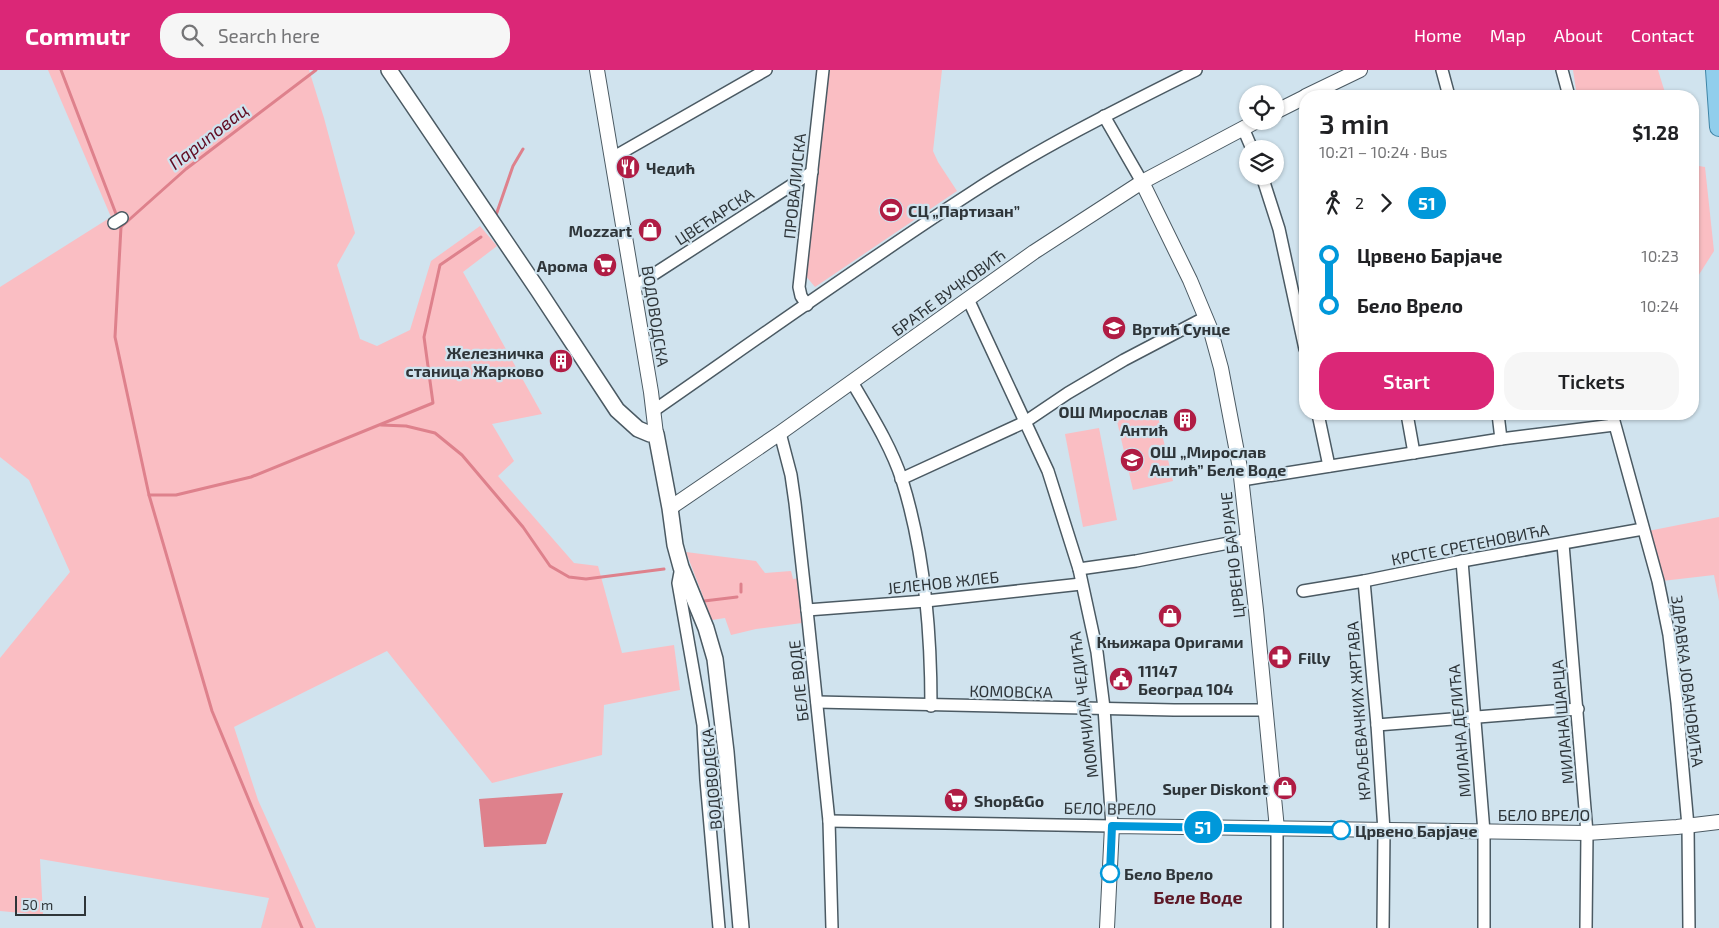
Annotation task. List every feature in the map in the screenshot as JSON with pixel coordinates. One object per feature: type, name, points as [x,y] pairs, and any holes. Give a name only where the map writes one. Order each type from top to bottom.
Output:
[{"type":"main road","points":[[389,70],[617,410],[638,429],[650,434],[656,434]]},
{"type":"main road","points":[[1715,70],[1719,127]]},
{"type":"main road","name":"ВОДОВОДСКА","points":[[656,434],[675,544],[681,567],[706,628],[715,659],[732,815],[741,928]]},
{"type":"street","name":"ВОДОВОДСКА","points":[[597,70],[634,287],[656,434]]},
{"type":"street","points":[[612,158],[766,70]]},
{"type":"street","name":"ПРОВАЛИЈСКА","points":[[807,305],[799,286],[823,70]]},
{"type":"street","points":[[653,412],[916,228],[971,193],[1030,157],[1104,116],[1196,70]]},
{"type":"street","points":[[1330,90],[1360,70]]},
{"type":"street","points":[[1442,70],[1447,90]]},
{"type":"street","points":[[1562,70],[1567,90]]},
{"type":"street","points":[[1284,108],[1299,100]]},
{"type":"street","name":"ЦРВЕНО БАРЈАЧЕ","points":[[1104,116],[1142,182],[1176,249],[1206,317],[1221,368],[1238,449],[1248,539],[1277,829],[1277,928]]},
{"type":"street","name":"БРАЋЕ ВУЧКОВИЋ","points":[[670,508],[780,433],[1034,252],[1142,182],[1239,130]]},
{"type":"street","name":"ЦВЕЋАРСКА","points":[[634,287],[812,172]]},
{"type":"street","points":[[1265,185],[1277,220],[1299,321]]},
{"type":"street","name":"МОМЧИЛА ЧЕДИЋА","points":[[968,299],[1048,471],[1079,569],[1097,652],[1104,708],[1112,826],[1107,928]]},
{"type":"street","points":[[901,480],[1025,422],[1124,360],[1206,317]]},
{"type":"street","points":[[852,382],[886,444],[901,480],[917,543],[926,601],[931,706]]},
{"type":"street","points":[[1319,420],[1328,466]]},
{"type":"street","points":[[1408,420],[1414,453]]},
{"type":"street","points":[[1499,420],[1501,439]]},
{"type":"street","points":[[1242,480],[1501,439],[1607,420]]},
{"type":"street","name":"ЗДРАВКА ЈОВАНОВИЋА","points":[[1613,420],[1658,581],[1669,636],[1688,826],[1689,928]]},
{"type":"street","name":"БЕЛЕ ВОДЕ","points":[[780,433],[791,475],[795,503],[817,702],[829,821],[832,928]]},
{"type":"street","name":"КРСТЕ СРЕТЕНОВИЋА","points":[[1304,591],[1643,529]]},
{"type":"street","points":[[1079,569],[1136,561],[1248,539]]},
{"type":"street","name":"МИЛАНА ШАРЦА","points":[[1563,544],[1587,832],[1586,928]]},
{"type":"street","name":"МИЛАНА ДЕЛИЋА","points":[[1462,561],[1484,832],[1484,928]]},
{"type":"street","name":"ВОДОВОДСКА","points":[[681,567],[678,583],[703,725],[719,928]]},
{"type":"street","name":"КРАЉЕВАЧКИХ ЖРТАВА","points":[[1364,581],[1384,830],[1383,928]]},
{"type":"street","name":"ЈЕЛЕНОВ ЖЛЕБ","points":[[807,610],[926,601],[1081,584]]},
{"type":"street","points":[[687,635],[706,628]]},
{"type":"street","name":"КОМОВСКА","points":[[817,702],[931,706],[1265,710]]},
{"type":"street","points":[[1377,725],[1578,709]]},
{"type":"street","name":"БЕЛО ВРЕЛО","points":[[829,821],[1484,832],[1587,832],[1688,826],[1719,822]]},
{"type":"shaded area","points":[[48,70],[309,70],[355,233],[337,265],[360,339],[377,346],[410,330],[431,261],[480,226],[497,246],[463,272],[542,414],[492,424],[514,461],[498,476],[574,563],[598,566],[622,653],[674,645],[680,690],[604,705],[602,755],[492,783],[387,651],[234,727],[258,800],[316,928],[261,928],[269,898],[40,859],[43,915],[0,911],[0,658],[70,572],[29,480],[0,457],[0,287],[111,217]]},
{"type":"shaded area","points":[[826,70],[942,70],[933,151],[957,191],[815,287],[805,275]]},
{"type":"shaded area","points":[[1573,70],[1658,70],[1664,90],[1576,90]]},
{"type":"shaded area","points":[[1699,166],[1705,167],[1714,251],[1699,275]]},
{"type":"shaded area","points":[[1156,408],[1173,481],[1133,490],[1116,417]]},
{"type":"shaded area","points":[[1099,428],[1117,520],[1083,527],[1065,434]]},
{"type":"shaded area","points":[[1719,517],[1719,601],[1714,575],[1662,581],[1648,531]]},
{"type":"shaded area","points":[[686,552],[756,561],[765,573],[791,571],[793,579],[800,578],[804,610],[800,613],[802,623],[756,629],[731,635],[725,618],[712,620]]},
{"type":"shaded area","points":[[563,793],[546,844],[484,847],[479,799]]},
{"type":"waterway","points":[[61,70],[121,227],[115,337],[149,495],[212,711],[302,928]]},
{"type":"waterway","name":"Париповац","points":[[121,227],[186,169],[316,70]]},
{"type":"waterway","points":[[495,218],[513,166],[523,149]]},
{"type":"waterway","points":[[149,495],[176,495],[251,477],[433,403],[424,337],[440,265],[481,237]]},
{"type":"waterway","points":[[381,425],[406,426],[435,433],[462,455],[523,527],[550,566],[569,577],[586,579],[664,569]]},
{"type":"waterway","points":[[741,584],[741,592]]},
{"type":"waterway","points":[[704,601],[737,597]]},
{"type":"bus line","name":"51","points":[[1110,873],[1112,826],[1341,830]]},
{"type":"place","name":"Чедић","points":[[628,167]]},
{"type":"place","name":"СЦ „Партизан”","points":[[891,210]]},
{"type":"place","name":"Mozzart","points":[[650,230]]},
{"type":"place","name":"Арома","points":[[605,265]]},
{"type":"place","name":"Вртић Сунце","points":[[1114,328]]},
{"type":"place","name":"Железничка станица Жарково","points":[[561,361]]},
{"type":"place","name":"ОШ Мирослав Антић","points":[[1185,420]]},
{"type":"place","name":"ОШ „Мирослав Антић” Беле Воде","points":[[1132,460]]},
{"type":"place","name":"Књижара Оригами","points":[[1170,616]]},
{"type":"place","name":"Filly","points":[[1280,657]]},
{"type":"place","name":"11147 Београд 104","points":[[1121,679]]},
{"type":"place","name":"Super Diskont","points":[[1285,788]]},
{"type":"place","name":"Shop&Go","points":[[956,800]]},
{"type":"place","name":"Црвено Барјаче","points":[[1341,830]]},
{"type":"place","name":"Бело Врело","points":[[1110,873]]},
{"type":"district","name":"Беле Воде","points":[[1198,897]]}]
